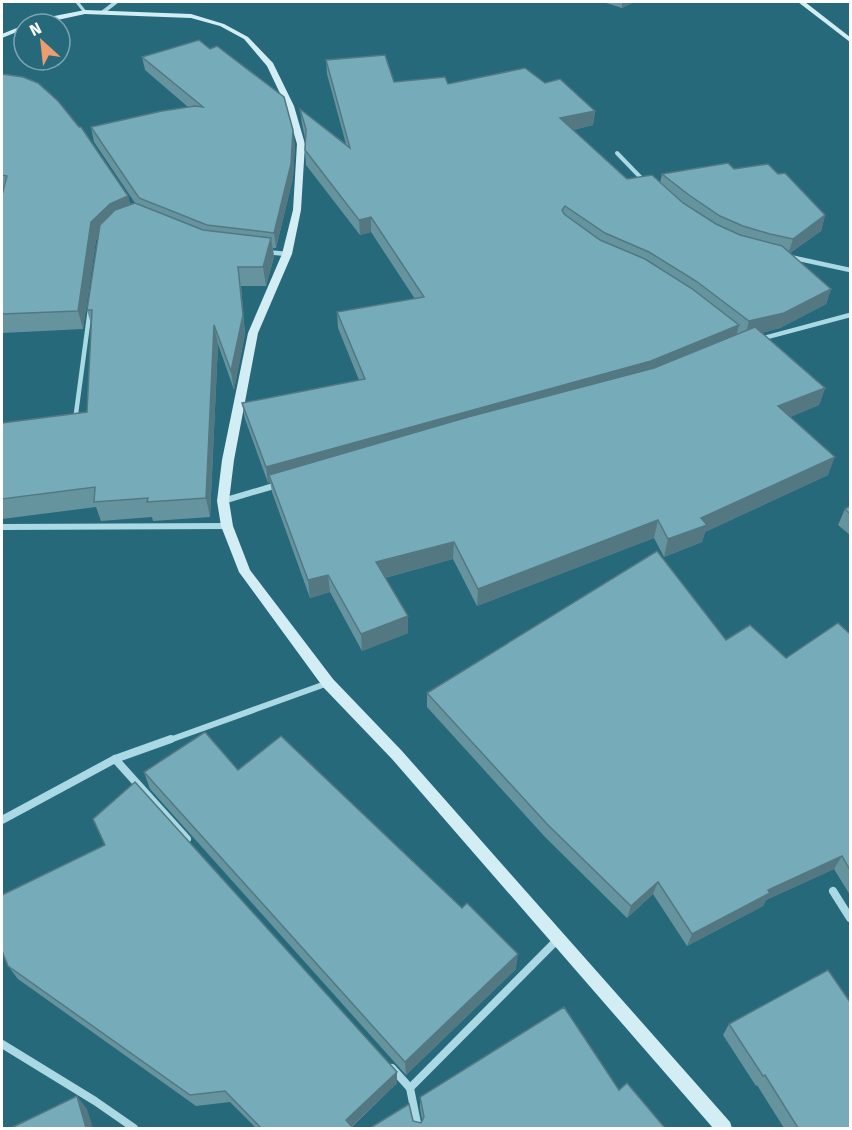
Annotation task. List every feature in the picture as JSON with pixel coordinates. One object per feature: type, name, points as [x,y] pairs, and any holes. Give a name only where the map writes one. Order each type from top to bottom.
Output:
[{"type":"street","points":[[103,12],[116,2]]},
{"type":"street","points":[[801,2],[850,40]]},
{"type":"street","points":[[72,14],[103,12],[191,16],[222,25],[246,38],[270,65],[290,106],[301,144],[297,210],[286,254],[253,333],[228,460],[223,501],[227,526],[245,572],[328,683],[398,755],[724,1128]]},
{"type":"street","points":[[617,153],[647,184]]},
{"type":"street","points":[[264,251],[286,254]]},
{"type":"street","points":[[786,256],[850,270]]},
{"type":"street","points":[[75,424],[92,298]]},
{"type":"street","points":[[755,340],[850,315]]},
{"type":"street","points":[[223,501],[289,482]]},
{"type":"street","points":[[2,527],[227,526]]},
{"type":"street","points":[[2,820],[115,759],[328,683]]},
{"type":"street","points":[[115,759],[195,848]]},
{"type":"street","points":[[832,891],[850,918]]},
{"type":"street","points":[[410,1088],[558,939]]},
{"type":"street","points":[[2,1044],[95,1101],[134,1128]]},
{"type":"street","points":[[386,1062],[410,1088],[418,1128]]},
{"type":"lane","points":[[77,2],[85,12]]},
{"type":"building","points":[[199,40],[210,49],[217,46],[284,97],[293,130],[291,164],[274,233],[207,225],[139,198],[91,127],[162,111],[203,107],[142,57]]},
{"type":"building","points":[[385,55],[394,82],[445,77],[448,84],[525,68],[545,83],[560,79],[595,111],[560,118],[627,179],[652,175],[683,203],[716,224],[740,235],[782,246],[831,289],[784,313],[749,321],[696,281],[649,252],[605,233],[565,206],[562,210],[564,214],[600,240],[645,259],[691,288],[739,325],[651,361],[266,467],[242,403],[365,379],[337,312],[424,297],[371,217],[359,220],[305,150],[306,129],[300,109],[350,148],[326,60]]},
{"type":"building","points":[[2,74],[23,77],[38,83],[58,101],[81,127],[128,196],[110,204],[91,222],[78,311],[2,314],[2,195],[7,176],[2,175]]},
{"type":"building","points":[[728,163],[734,169],[768,164],[778,174],[785,173],[825,215],[793,239],[770,234],[720,216],[662,174]]},
{"type":"building","points":[[135,203],[203,230],[271,238],[263,267],[238,267],[243,315],[231,371],[214,325],[206,498],[147,502],[148,498],[94,502],[95,487],[2,499],[2,423],[87,412],[92,310],[87,310],[100,225],[115,210]]},
{"type":"building","points":[[755,327],[825,388],[778,406],[835,457],[701,518],[707,525],[668,539],[658,520],[478,589],[454,542],[376,562],[408,616],[361,634],[328,575],[308,580],[269,475],[468,417],[654,368]]},
{"type":"building","points":[[657,551],[726,640],[750,625],[786,658],[838,623],[850,634],[850,870],[842,856],[768,890],[770,893],[692,934],[658,882],[631,906],[547,824],[427,693]]},
{"type":"building","points":[[205,732],[238,770],[281,736],[462,908],[467,903],[518,954],[405,1062],[144,772]]},
{"type":"building","points":[[135,782],[397,1072],[346,1120],[353,1128],[261,1128],[225,1091],[190,1095],[8,966],[2,951],[2,895],[105,845],[93,819]]},
{"type":"building","points":[[828,970],[850,1002],[850,1128],[798,1128],[765,1075],[763,1076],[729,1024]]},
{"type":"building","points":[[564,1007],[619,1090],[627,1083],[665,1128],[370,1128],[409,1104],[413,1121],[421,1123],[424,1117],[420,1097]]},
{"type":"building","points":[[77,1096],[86,1128],[11,1128]]}]
